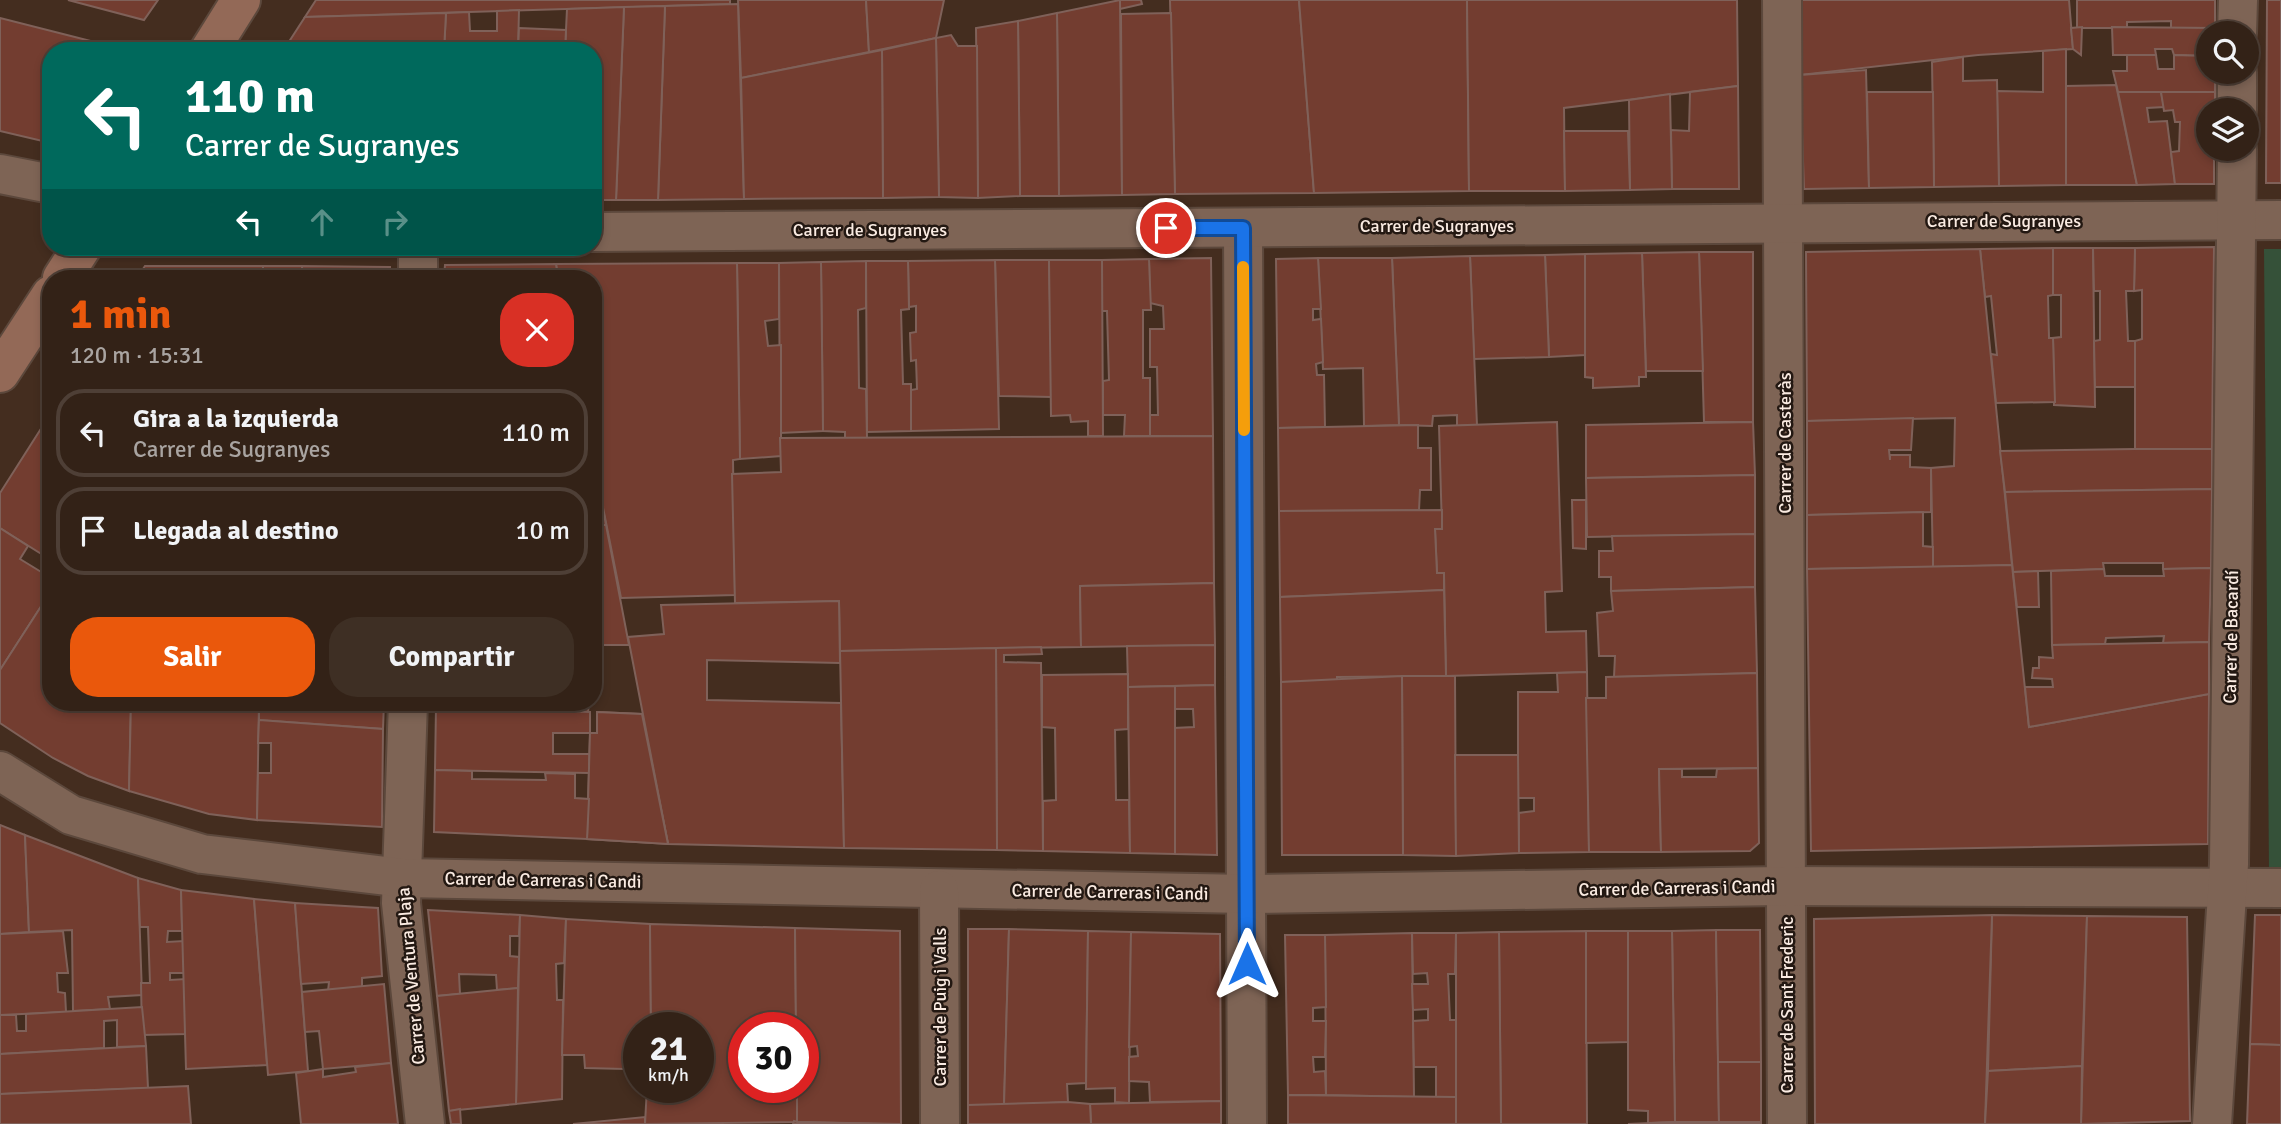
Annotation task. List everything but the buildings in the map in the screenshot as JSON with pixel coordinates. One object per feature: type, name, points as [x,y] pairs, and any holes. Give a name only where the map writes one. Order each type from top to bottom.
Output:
[{"type":"street","points":[[215,42],[241,0]]},
{"type":"street","name":"Carrer de Casteràs","points":[[1782,0],[1787,886]]},
{"type":"street","points":[[2238,0],[2238,21]]},
{"type":"street","name":"Carrer de Bacardí","points":[[2212,1124],[2228,886],[2237,161]]},
{"type":"street","points":[[0,174],[42,182]]},
{"type":"street","name":"Carrer de Sugranyes","points":[[602,232],[2281,220]]},
{"type":"street","points":[[1243,228],[1247,1124]]},
{"type":"street","points":[[0,373],[42,310]]},
{"type":"street","name":"Carrer de Ventura Plaja","points":[[408,711],[401,903],[425,1124]]},
{"type":"street","name":"Carrer de Carreras i Candi","points":[[0,771],[71,815],[202,854],[402,878],[1247,894],[1787,886],[2281,888]]},
{"type":"street","name":"Carrer de Sant Frederic","points":[[1787,886],[1787,1124]]},
{"type":"street","name":"Carrer de Puig i Valls","points":[[939,890],[940,1124]]},
{"type":"green space","points":[[2264,249],[2281,249],[2281,870],[2269,870]]},
{"type":"slow traffic","points":[[1243,267],[1244,430]]},
{"type":"route","points":[[1166,228],[1243,228],[1247,964]]}]
